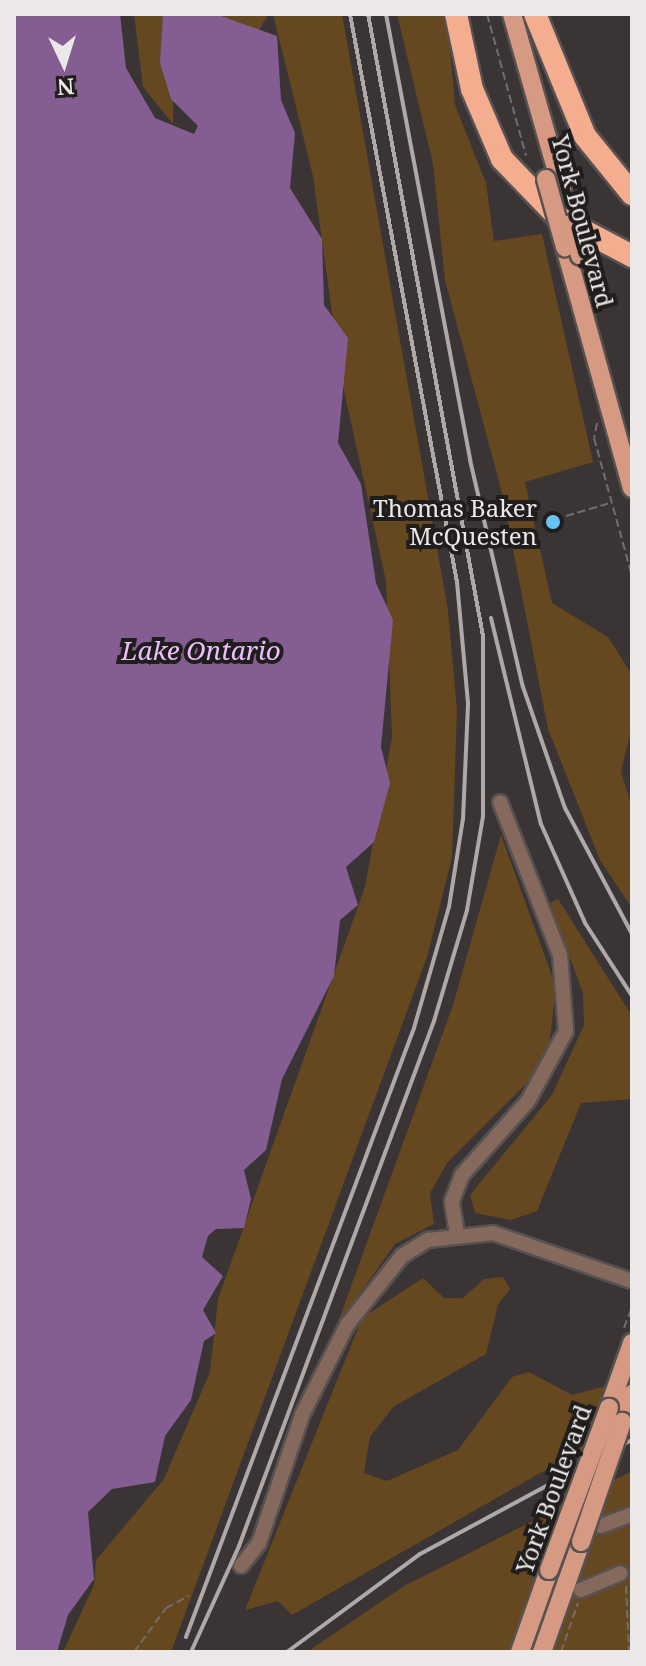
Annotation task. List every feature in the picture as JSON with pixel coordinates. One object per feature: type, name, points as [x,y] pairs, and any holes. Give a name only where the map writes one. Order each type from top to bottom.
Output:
[{"type":"highway","points":[[456,14],[472,89],[502,159],[558,217],[632,256]]},
{"type":"highway","points":[[535,14],[585,136],[632,194]]},
{"type":"main road","name":"York Boulevard","points":[[500,14],[554,184]]},
{"type":"main road","name":"York Boulevard","points":[[512,14],[632,488]]},
{"type":"main road","name":"York Boulevard","points":[[572,252],[632,443]]},
{"type":"main road","name":"York Boulevard","points":[[542,1652],[581,1542],[632,1343]]},
{"type":"main road","name":"York Boulevard","points":[[520,1652],[549,1570],[615,1415],[632,1394]]},
{"type":"lane","points":[[457,1234],[452,1201],[462,1175],[528,1101],[566,1031],[560,955],[500,802]]},
{"type":"lane","points":[[241,1566],[259,1543],[302,1415],[347,1325],[402,1256],[457,1234],[493,1233],[626,1279]]},
{"type":"lane","points":[[601,1526],[632,1514]]},
{"type":"lane","points":[[581,1590],[627,1583]]},
{"type":"path","points":[[487,14],[529,168]]},
{"type":"path","points":[[598,420],[594,438],[632,576]]},
{"type":"path","points":[[566,516],[611,503]]},
{"type":"path","points":[[627,1583],[632,1603],[629,1652]]},
{"type":"path","points":[[561,1652],[581,1590]]},
{"type":"path","points":[[134,1652],[166,1608],[189,1596]]},
{"type":"shaded area","points":[[134,14],[174,14],[173,124],[143,87]]},
{"type":"shaded area","points":[[175,14],[269,14],[253,39]]},
{"type":"shaded area","points":[[273,14],[342,14],[448,610],[457,710],[452,857],[427,957],[171,1652],[63,1652],[94,1585],[96,1560],[164,1479],[210,1372],[218,1299],[365,887],[392,737],[386,581],[341,377],[313,176]]},
{"type":"shaded area","points":[[397,14],[447,14],[455,105],[486,183],[494,241],[542,234],[593,462],[525,482],[552,603],[608,637],[632,675],[632,726],[621,772],[632,807],[632,908],[600,860],[548,729],[502,493],[445,280],[433,164]]},
{"type":"shaded area","points":[[501,835],[556,987],[549,1046],[529,1081],[447,1163],[430,1193],[434,1224],[395,1244],[337,1325],[453,1005]]},
{"type":"shaded area","points":[[558,899],[632,1016],[632,1099],[581,1103],[537,1211],[511,1220],[475,1213],[470,1195],[552,1095],[584,1025],[583,993],[550,903]]},
{"type":"shaded area","points":[[503,1277],[510,1289],[498,1304],[486,1354],[393,1407],[370,1437],[364,1473],[387,1481],[458,1450],[512,1377],[529,1372],[572,1395],[632,1379],[632,1431],[542,1472],[292,1615],[278,1601],[245,1610],[362,1318],[423,1278],[444,1298],[463,1298],[484,1279]]},
{"type":"shaded area","points":[[632,1471],[632,1652],[307,1652],[404,1586]]},
{"type":"water","name":"Lake Ontario","points":[[14,14],[120,14],[126,68],[155,118],[194,134],[198,126],[171,99],[160,63],[163,14],[215,14],[277,36],[281,100],[295,133],[290,188],[322,239],[324,305],[348,338],[338,443],[361,484],[376,583],[393,620],[381,747],[390,783],[374,842],[346,867],[358,905],[340,920],[334,976],[282,1079],[266,1150],[244,1170],[251,1199],[244,1228],[216,1229],[208,1236],[202,1257],[223,1276],[203,1310],[216,1333],[204,1341],[191,1400],[165,1436],[155,1482],[112,1489],[88,1512],[94,1579],[68,1615],[57,1652],[14,1652]]},
{"type":"tunnel","points":[[536,1560],[589,1532]]},
{"type":"railway","points":[[186,1637],[414,1028],[449,907],[463,819],[468,703],[457,582],[350,14]]},
{"type":"railway","points":[[191,1652],[239,1546],[434,1021],[467,910],[483,816],[483,636],[368,14]]},
{"type":"railway","points":[[386,14],[470,460],[523,687],[565,808],[632,934]]},
{"type":"railway","points":[[491,618],[541,824],[585,923],[632,996]]},
{"type":"railway","points":[[287,1652],[420,1554],[632,1440]]},
{"type":"place","name":"Thomas Baker McQuesten","points":[[553,522]]}]
